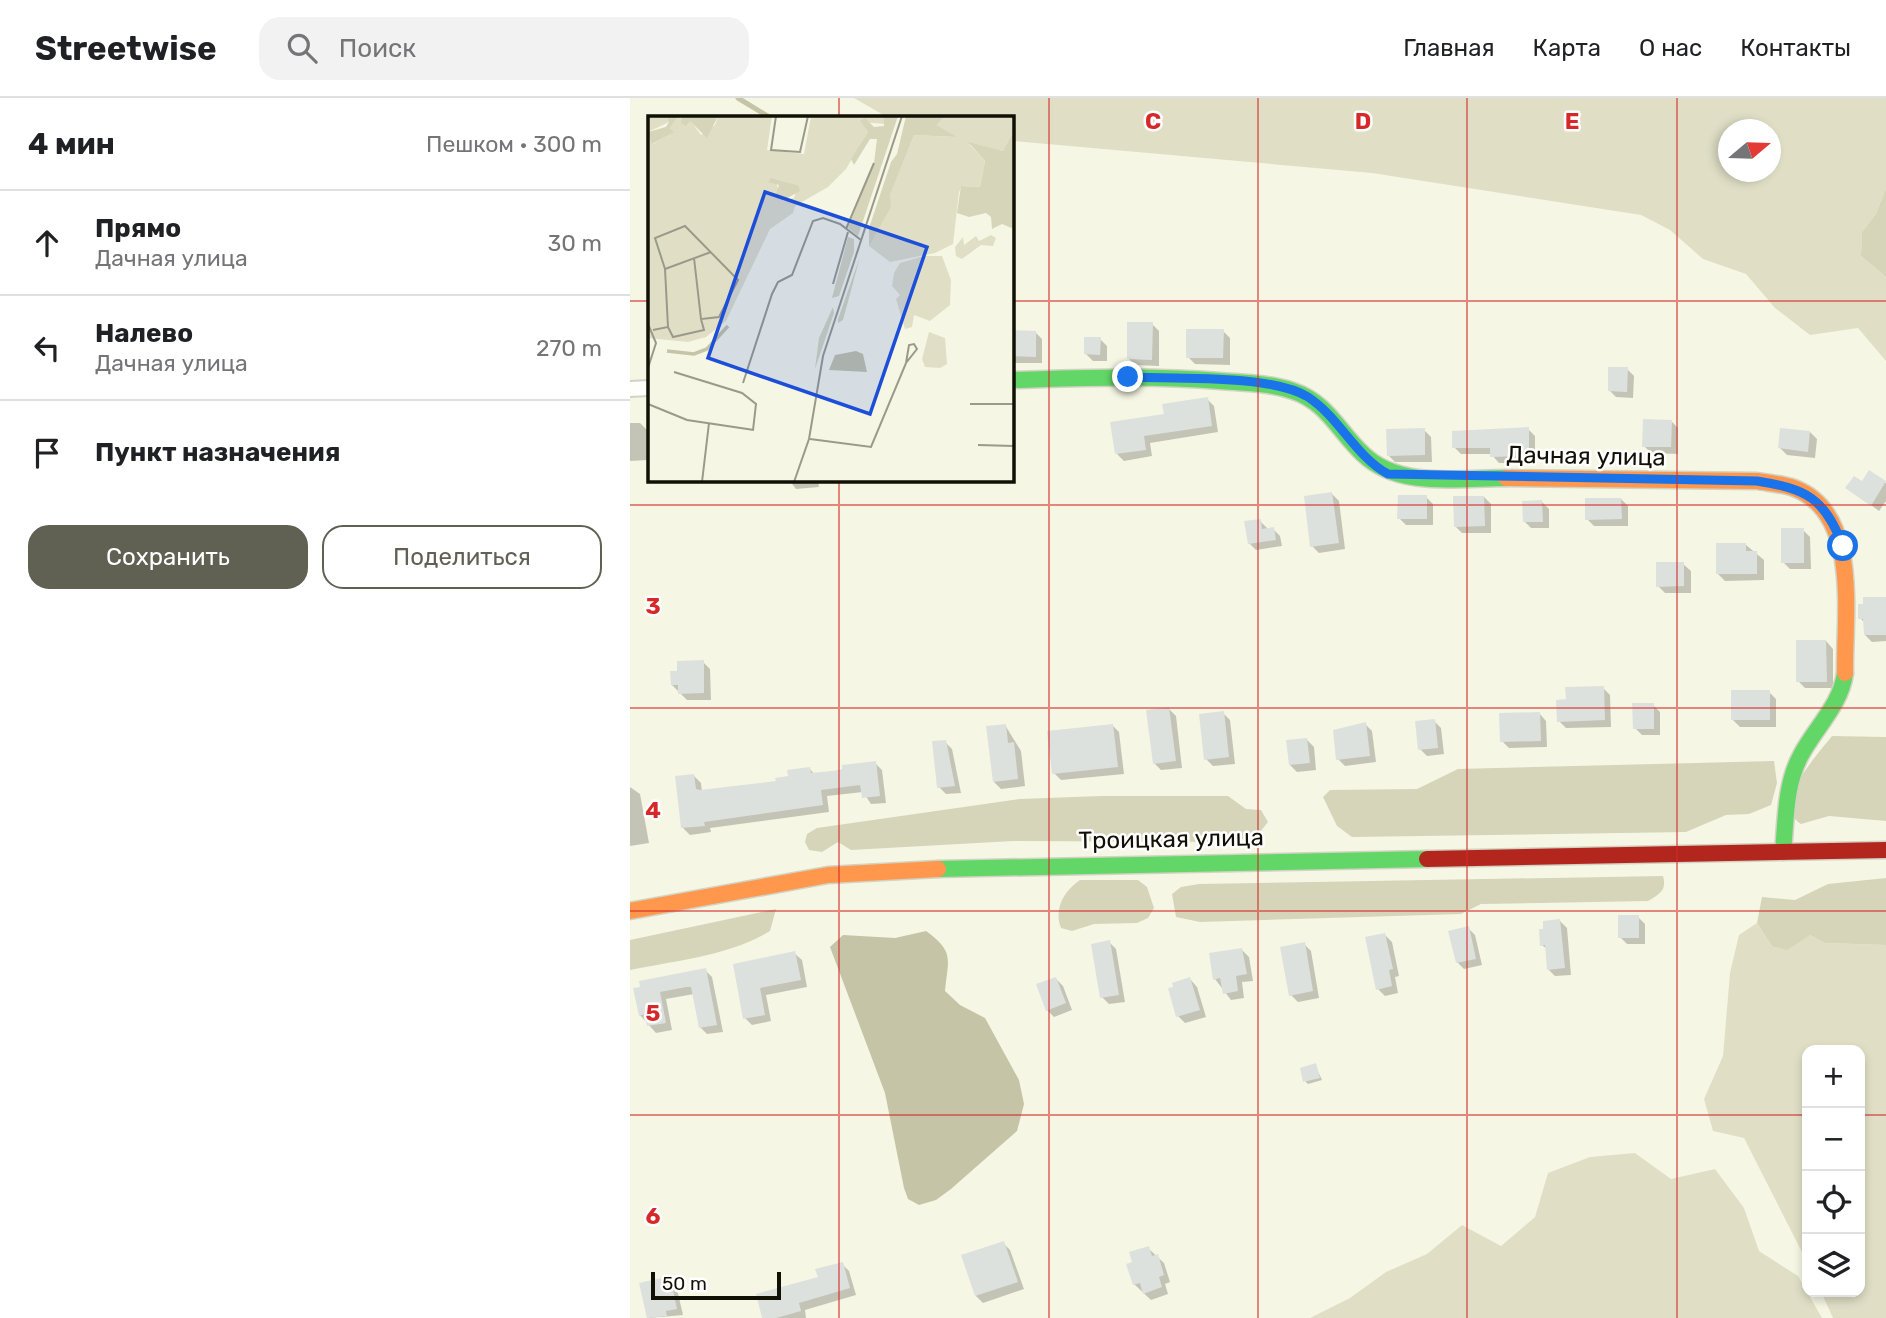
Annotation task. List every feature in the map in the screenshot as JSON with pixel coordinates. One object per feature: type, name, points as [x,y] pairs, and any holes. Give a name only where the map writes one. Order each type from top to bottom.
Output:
[{"type":"main road","name":"Дачная улица","points":[[1013,380],[1128,377],[1282,386],[1316,403],[1335,419],[1353,446],[1388,474],[1757,481],[1795,488],[1819,504],[1834,522],[1843,546],[1845,676],[1840,697],[1799,758],[1790,786],[1783,852]]},
{"type":"main road","name":"Троицкая улица","points":[[630,911],[828,875],[913,869],[1886,850]]},
{"type":"street","points":[[630,389],[648,388]]},
{"type":"shaded area","points":[[854,98],[1886,98],[1886,188],[1876,214],[1862,232],[1861,256],[1886,277],[1886,361],[1858,328],[1810,335],[1775,308],[1746,274],[1703,259],[1670,230],[1641,215],[1372,173],[1013,141],[1013,116],[885,116]]},
{"type":"shaded area","points":[[1886,188],[1886,277],[1861,256],[1862,232],[1876,214]]},
{"type":"shaded area","points":[[1832,736],[1886,737],[1886,821],[1829,816],[1801,824],[1793,816],[1793,793],[1808,767]]},
{"type":"shaded area","points":[[1774,761],[1777,783],[1771,805],[1749,814],[1726,815],[1686,832],[1352,837],[1337,826],[1323,797],[1330,790],[1417,789],[1458,769]]},
{"type":"shaded area","points":[[1228,796],[1246,809],[1261,810],[1268,822],[1256,837],[1228,842],[1013,841],[851,850],[838,842],[822,852],[809,850],[805,842],[807,834],[817,828],[1020,799]]},
{"type":"shaded area","points":[[1663,876],[1662,891],[1648,901],[1481,904],[1461,914],[1200,922],[1176,917],[1172,894],[1181,887],[1199,884]]},
{"type":"shaded area","points":[[1886,878],[1886,945],[1825,943],[1810,935],[1787,950],[1772,946],[1757,923],[1762,897],[1795,900],[1828,884]]},
{"type":"shaded area","points":[[1080,880],[1138,880],[1147,887],[1154,908],[1148,918],[1137,923],[1094,924],[1072,931],[1061,928],[1059,908],[1065,895]]},
{"type":"shaded area","points":[[776,909],[770,931],[754,939],[720,952],[630,970],[630,940]]},
{"type":"shaded area","points":[[1757,923],[1772,946],[1810,935],[1825,943],[1886,945],[1886,1318],[1833,1318],[1823,1297],[1865,1297],[1865,1045],[1802,1045],[1802,1252],[1744,1138],[1713,1131],[1704,1099],[1723,1056],[1730,973],[1739,935]]},
{"type":"shaded area","points":[[926,931],[942,945],[948,957],[945,991],[960,1005],[985,1018],[1019,1080],[1024,1104],[1017,1131],[951,1189],[936,1200],[919,1205],[908,1199],[904,1188],[885,1093],[830,947],[843,935],[895,938]]},
{"type":"shaded area","points":[[1635,1153],[1671,1179],[1715,1169],[1744,1208],[1759,1251],[1798,1276],[1802,1283],[1802,1297],[1810,1297],[1822,1318],[1310,1318],[1350,1298],[1386,1272],[1427,1254],[1462,1225],[1501,1246],[1535,1217],[1548,1173],[1590,1157]]},
{"type":"building","points":[[1127,322],[1153,322],[1152,360],[1127,359]]},
{"type":"building","points":[[1186,329],[1224,329],[1223,358],[1186,358]]},
{"type":"building","points":[[1013,330],[1036,331],[1036,357],[1013,356]]},
{"type":"building","points":[[1084,337],[1101,337],[1100,355],[1084,354]]},
{"type":"building","points":[[1608,367],[1628,367],[1627,392],[1608,391]]},
{"type":"building","points":[[1208,397],[1212,426],[1144,436],[1146,450],[1115,454],[1110,422],[1164,414],[1162,404]]},
{"type":"building","points":[[1643,419],[1672,420],[1671,447],[1642,447]]},
{"type":"building","points":[[1529,427],[1529,456],[1490,457],[1490,448],[1452,448],[1452,431]]},
{"type":"building","points":[[1425,428],[1425,455],[1387,456],[1386,429]]},
{"type":"building","points":[[1780,428],[1810,431],[1808,452],[1778,448]]},
{"type":"building","points":[[1869,470],[1886,481],[1871,506],[1845,488],[1854,476],[1862,481]]},
{"type":"building","points":[[1332,492],[1339,543],[1310,547],[1304,496]]},
{"type":"building","points":[[1398,495],[1427,495],[1427,519],[1397,519]]},
{"type":"building","points":[[1453,496],[1484,496],[1485,526],[1454,527]]},
{"type":"building","points":[[1585,498],[1621,498],[1622,519],[1585,520]]},
{"type":"building","points":[[1542,500],[1543,522],[1523,522],[1522,501]]},
{"type":"building","points":[[1261,519],[1262,529],[1274,527],[1276,540],[1248,544],[1244,521]]},
{"type":"building","points":[[1781,528],[1804,528],[1804,563],[1781,563]]},
{"type":"building","points":[[1716,543],[1746,543],[1746,551],[1757,551],[1757,574],[1716,574]]},
{"type":"building","points":[[1656,562],[1684,562],[1684,586],[1656,587]]},
{"type":"building","points":[[1863,597],[1886,597],[1886,635],[1864,635],[1863,619],[1858,619],[1858,604],[1863,604]]},
{"type":"building","points":[[1796,640],[1826,640],[1827,682],[1796,682]]},
{"type":"building","points":[[704,660],[704,693],[678,694],[678,685],[671,685],[670,671],[677,671],[677,661]]},
{"type":"building","points":[[1604,686],[1605,720],[1557,722],[1556,700],[1566,699],[1565,687]]},
{"type":"building","points":[[1731,690],[1770,690],[1770,720],[1731,720]]},
{"type":"building","points":[[1632,703],[1654,703],[1654,729],[1633,729]]},
{"type":"building","points":[[1169,707],[1176,761],[1153,764],[1146,710]]},
{"type":"building","points":[[1224,711],[1229,757],[1204,760],[1199,714]]},
{"type":"building","points":[[1540,712],[1541,741],[1500,742],[1499,713]]},
{"type":"building","points":[[1435,719],[1438,748],[1418,750],[1415,721]]},
{"type":"building","points":[[1366,722],[1370,756],[1336,760],[1333,730]]},
{"type":"building","points":[[1006,724],[1008,743],[1014,742],[1018,779],[993,782],[986,726]]},
{"type":"building","points":[[1113,724],[1118,767],[1052,774],[1047,731]]},
{"type":"building","points":[[1307,738],[1310,763],[1289,765],[1286,740]]},
{"type":"building","points":[[946,740],[955,786],[937,788],[932,741]]},
{"type":"building","points":[[876,761],[880,796],[862,798],[860,785],[821,790],[823,805],[704,822],[705,826],[681,828],[675,776],[694,774],[696,789],[700,790],[776,781],[775,778],[788,776],[787,770],[810,767],[811,773],[842,770],[842,765]]},
{"type":"building","points":[[1618,915],[1639,915],[1639,938],[1618,938]]},
{"type":"building","points":[[1560,919],[1565,968],[1547,970],[1545,945],[1540,946],[1539,929],[1543,929],[1543,921]]},
{"type":"building","points":[[1469,926],[1476,959],[1456,963],[1448,931]]},
{"type":"building","points":[[1385,933],[1393,969],[1389,970],[1392,986],[1376,990],[1365,937]]},
{"type":"building","points":[[1110,940],[1119,995],[1100,998],[1091,944]]},
{"type":"building","points":[[1305,942],[1313,991],[1289,996],[1280,947]]},
{"type":"building","points":[[1242,948],[1247,974],[1236,976],[1238,991],[1223,994],[1220,978],[1213,980],[1209,953]]},
{"type":"building","points":[[795,951],[801,980],[760,988],[765,1015],[743,1019],[733,964]]},
{"type":"building","points":[[706,968],[717,1025],[699,1028],[691,987],[686,987],[660,992],[666,1023],[647,1026],[645,1014],[639,1016],[633,988],[640,987],[639,981]]},
{"type":"building","points":[[1056,977],[1066,1003],[1046,1011],[1036,984]]},
{"type":"building","points":[[1190,977],[1200,1010],[1176,1017],[1168,988],[1173,987],[1172,983]]},
{"type":"building","points":[[1316,1063],[1320,1078],[1303,1082],[1300,1068]]},
{"type":"building","points":[[1004,1241],[1018,1282],[975,1296],[961,1255]]},
{"type":"building","points":[[1149,1246],[1152,1256],[1158,1254],[1164,1275],[1159,1277],[1162,1287],[1143,1294],[1140,1283],[1133,1285],[1126,1264],[1132,1262],[1129,1252]]},
{"type":"building","points":[[843,1262],[850,1288],[799,1303],[801,1311],[776,1318],[762,1318],[756,1294],[818,1277],[815,1269]]},
{"type":"building","points":[[670,1276],[677,1309],[666,1311],[667,1316],[647,1318],[639,1283]]},
{"type":"waterway","points":[[738,98],[767,116]]},
{"type":"traffic: fast","points":[[1013,380],[1168,378],[1275,386],[1315,402],[1363,454],[1394,473],[1450,480],[1506,478]]},
{"type":"traffic: fast","points":[[1783,852],[1787,802],[1796,766],[1833,706],[1843,685],[1845,673]]},
{"type":"traffic: fast","points":[[938,869],[1427,859]]},
{"type":"traffic: slow","points":[[1506,478],[1757,481],[1794,488],[1815,501],[1830,519],[1839,542],[1846,596],[1845,673]]},
{"type":"traffic: slow","points":[[630,911],[828,875],[938,869]]},
{"type":"traffic: jam","points":[[1427,859],[1886,850]]},
{"type":"route","points":[[1128,377],[1282,386],[1306,396],[1335,419],[1353,446],[1388,474],[1410,477],[1757,481],[1795,488],[1819,504],[1834,522],[1843,546]]}]
